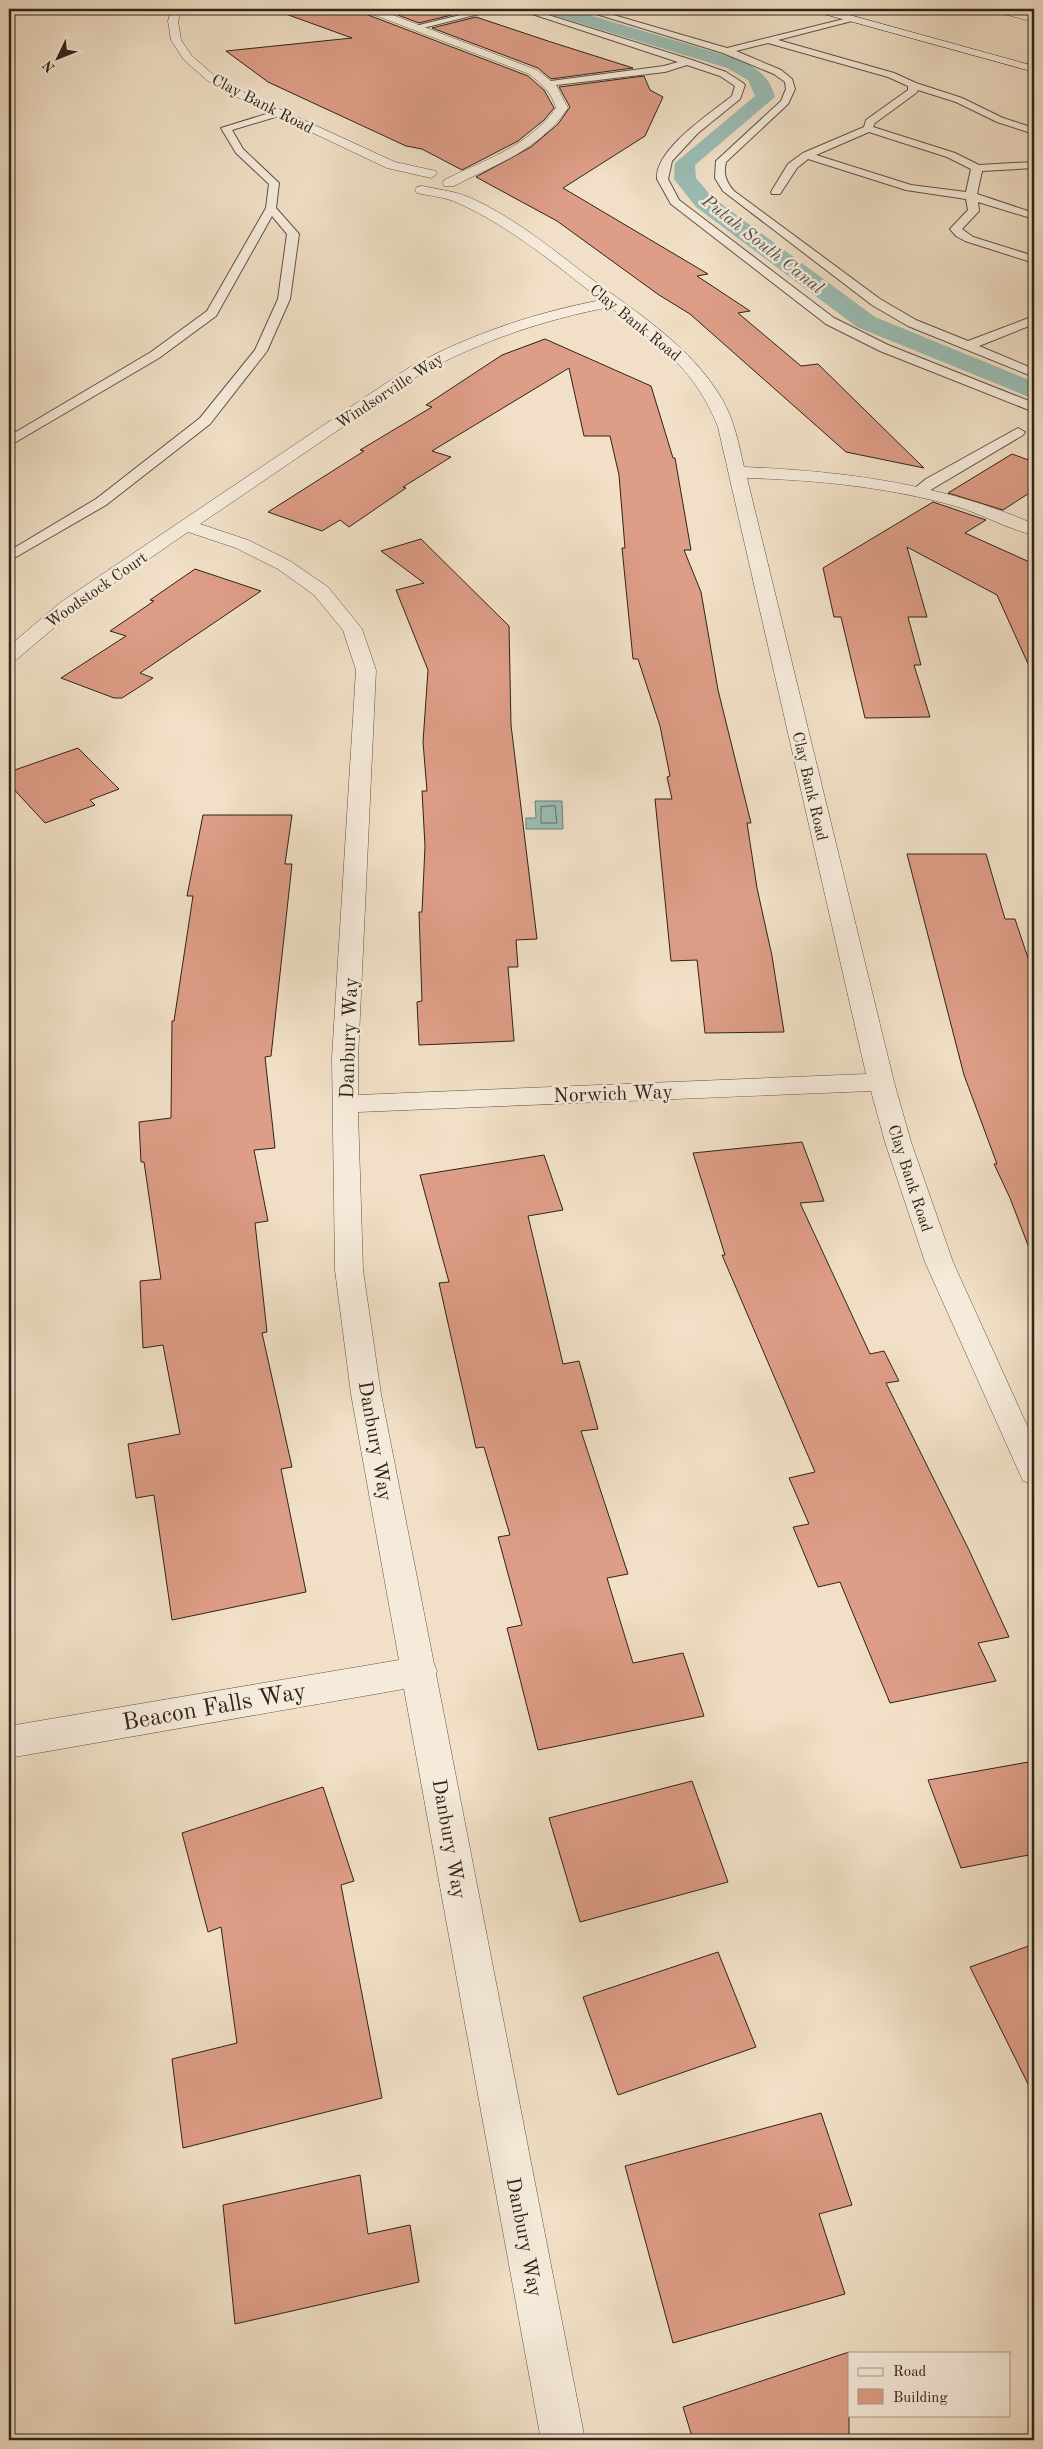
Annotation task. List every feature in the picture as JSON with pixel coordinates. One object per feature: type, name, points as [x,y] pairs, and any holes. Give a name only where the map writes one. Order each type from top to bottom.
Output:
[{"type":"street","name":"Clay Bank Road","points":[[177,9],[173,21],[176,40],[188,58],[212,79],[279,113],[391,165],[447,178],[453,189],[534,242],[664,341],[693,369],[714,400],[726,427],[881,1082],[898,1142],[939,1262],[1005,1412],[1034,1472]]},
{"type":"street","points":[[368,9],[533,72],[551,84],[558,94],[562,108],[553,123],[528,144],[502,158],[474,169],[409,176],[405,184],[391,165]]},
{"type":"street","points":[[818,9],[1034,69]]},
{"type":"street","points":[[996,9],[1034,19]]},
{"type":"street","points":[[929,41],[1034,77]]},
{"type":"street","points":[[453,189],[474,169]]},
{"type":"street","name":"Clay Bank Road","points":[[405,184],[422,190],[453,189]]},
{"type":"street","name":"Clay Bank Road","points":[[422,190],[453,189]]},
{"type":"street","name":"Windsorville Way","points":[[186,526],[416,370],[445,353],[512,326],[555,314],[614,302]]},
{"type":"street","points":[[737,472],[823,476],[869,482],[972,506],[1034,530]]},
{"type":"street","name":"Woodstock Court","points":[[9,656],[68,606],[186,526]]},
{"type":"street","name":"Danbury Way","points":[[186,526],[242,544],[284,565],[321,591],[352,629],[366,670],[345,1058],[349,1270],[366,1394],[420,1671],[563,2440]]},
{"type":"street","name":"Norwich Way","points":[[345,1104],[881,1082]]},
{"type":"street","name":"Beacon Falls Way","points":[[9,1742],[420,1671]]},
{"type":"lane","points":[[522,9],[708,57],[763,63],[781,73],[790,82],[790,90],[785,102],[721,161],[718,172],[720,182],[730,193],[876,302],[912,323],[1034,373]]},
{"type":"lane","points":[[584,9],[708,57],[723,74],[740,85],[738,97],[670,153],[663,171],[664,184],[675,202],[830,321],[884,348],[1034,408]]},
{"type":"lane","points":[[415,26],[490,10]]},
{"type":"lane","points":[[551,84],[665,69],[849,18]]},
{"type":"lane","points":[[771,41],[891,75],[913,85],[959,100],[1000,120],[1034,131]]},
{"type":"lane","points":[[868,129],[870,122],[913,91],[913,85]]},
{"type":"lane","points":[[9,442],[155,355],[212,313],[272,208],[274,183],[247,160],[228,137],[226,128],[279,113]]},
{"type":"lane","points":[[776,192],[792,166],[807,155],[868,129],[951,155],[977,168],[1034,165]]},
{"type":"lane","points":[[807,155],[910,188],[971,196],[1034,216]]},
{"type":"lane","points":[[1014,166],[1034,172]]},
{"type":"lane","points":[[977,168],[971,196],[974,211],[956,229],[960,234],[1034,260]]},
{"type":"lane","points":[[9,557],[101,502],[205,421],[261,351],[284,299],[293,234],[272,208]]},
{"type":"lane","points":[[967,346],[1034,320]]},
{"type":"lane","points":[[917,492],[1018,432]]},
{"type":"water","points":[[535,801],[562,801],[563,829],[526,829],[526,818],[536,818]]},
{"type":"building","points":[[283,9],[361,9],[363,13],[528,76],[544,90],[554,108],[544,120],[518,141],[462,170],[422,149],[406,146],[268,82],[226,51],[352,38],[283,13]]},
{"type":"building","points":[[382,9],[453,9],[464,12],[419,23]]},
{"type":"building","points":[[476,17],[633,68],[551,79],[538,68],[432,28]]},
{"type":"building","points":[[644,76],[650,90],[663,97],[645,136],[563,188],[708,274],[697,276],[750,311],[738,313],[801,366],[818,364],[924,468],[846,452],[690,314],[659,295],[557,221],[476,177],[531,147],[558,124],[570,107],[559,87]]},
{"type":"building","points":[[545,339],[651,386],[673,458],[675,458],[691,550],[684,550],[701,592],[718,690],[751,823],[747,823],[757,888],[772,956],[784,1032],[705,1033],[697,960],[671,961],[655,799],[672,799],[667,777],[670,776],[660,726],[638,659],[633,659],[622,548],[625,548],[619,475],[610,436],[584,436],[569,368],[432,451],[451,457],[403,487],[406,488],[349,527],[340,520],[322,531],[268,512],[364,451],[360,450],[432,407],[426,405],[502,355]]},
{"type":"building","points":[[1012,454],[1034,462],[1034,490],[1003,510],[948,493]]},
{"type":"building","points":[[933,502],[986,520],[965,533],[1034,564],[1034,677],[997,595],[907,547],[927,617],[908,617],[921,665],[914,665],[930,717],[865,718],[841,617],[834,617],[823,568]]},
{"type":"building","points":[[421,539],[509,626],[511,725],[537,939],[516,940],[518,967],[508,967],[514,1041],[419,1045],[417,1002],[422,1001],[419,912],[422,912],[425,846],[422,791],[427,791],[423,742],[428,670],[396,590],[424,583],[381,551]]},
{"type":"building","points":[[195,569],[261,591],[140,673],[153,678],[122,698],[114,698],[61,678],[126,636],[110,631],[154,601],[150,600]]},
{"type":"building","points":[[78,748],[119,789],[90,800],[95,805],[45,823],[9,784],[9,772]]},
{"type":"building","points":[[203,815],[292,815],[285,864],[292,864],[271,1056],[265,1057],[275,1148],[254,1150],[268,1221],[255,1223],[267,1332],[262,1333],[292,1467],[281,1469],[306,1592],[172,1620],[154,1495],[136,1498],[128,1444],[180,1434],[163,1345],[143,1348],[140,1281],[161,1279],[144,1162],[141,1162],[139,1122],[171,1118],[172,1021],[174,1021],[193,896],[187,896]]},
{"type":"building","points":[[907,854],[986,854],[1005,919],[1015,919],[1034,976],[1034,1252],[1031,1253],[1010,1198],[994,1164],[997,1164],[964,1075]]},
{"type":"building","points":[[802,1142],[824,1201],[800,1203],[870,1354],[884,1351],[899,1381],[886,1383],[969,1550],[1009,1637],[978,1643],[996,1681],[890,1703],[840,1582],[818,1587],[793,1527],[809,1524],[789,1478],[815,1472],[722,1255],[725,1255],[693,1153]]},
{"type":"building","points":[[544,1155],[563,1210],[528,1216],[563,1364],[579,1361],[598,1429],[581,1431],[628,1574],[607,1578],[633,1663],[683,1653],[704,1716],[538,1750],[507,1628],[522,1625],[498,1537],[510,1535],[484,1447],[476,1448],[439,1283],[449,1282],[420,1175]]},
{"type":"building","points":[[1034,1761],[1034,1854],[961,1868],[928,1780]]},
{"type":"building","points":[[692,1781],[728,1882],[580,1922],[549,1818]]},
{"type":"building","points":[[323,1787],[354,1881],[341,1885],[382,2098],[183,2148],[172,2059],[237,2043],[221,1927],[208,1932],[182,1833]]},
{"type":"building","points":[[1034,1944],[1034,2096],[970,1967]]},
{"type":"building","points":[[718,1952],[756,2047],[618,2095],[583,1997]]},
{"type":"building","points":[[821,2113],[852,2205],[819,2214],[845,2294],[673,2343],[625,2166]]},
{"type":"building","points":[[360,2175],[368,2234],[410,2225],[419,2282],[235,2324],[223,2205]]},
{"type":"building","points":[[848,2352],[849,2440],[693,2440],[683,2407]]},
{"type":"waterway","name":"Putah South Canal","points":[[552,9],[734,64],[755,76],[761,84],[765,97],[685,163],[685,179],[704,202],[866,322],[1034,391]]}]
